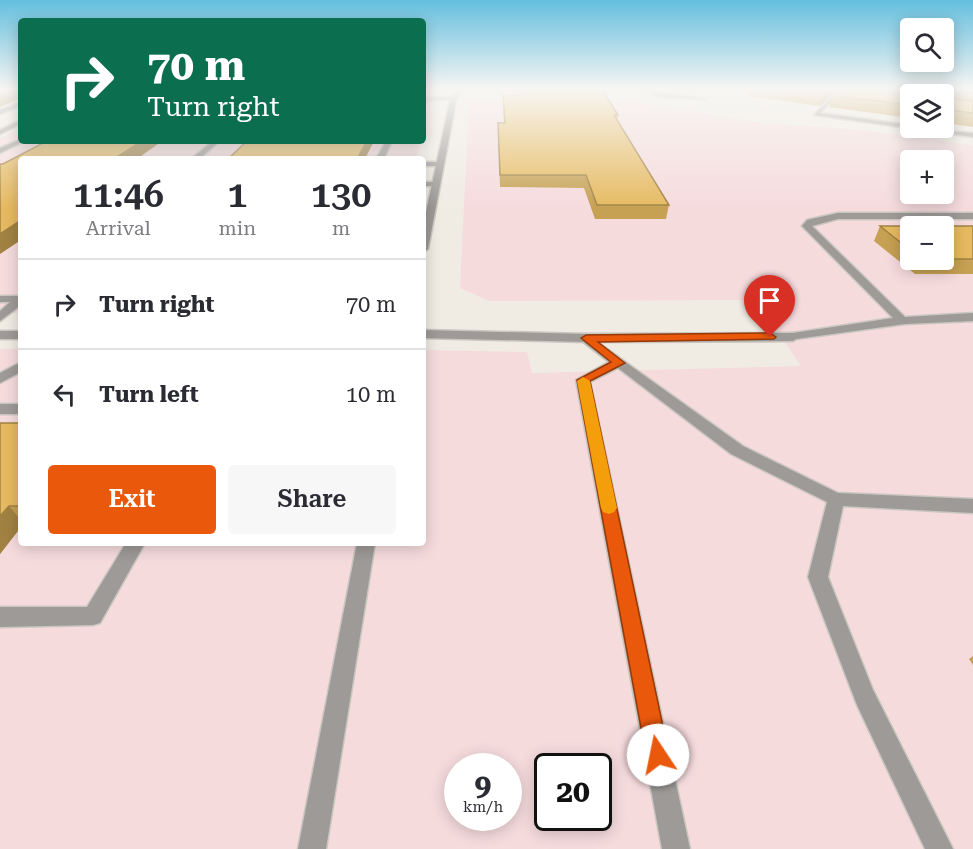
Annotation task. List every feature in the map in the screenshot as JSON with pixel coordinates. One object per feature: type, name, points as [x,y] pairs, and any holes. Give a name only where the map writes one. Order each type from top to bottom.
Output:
[{"type":"street","points":[[426,221],[447,129]]},
{"type":"street","points":[[954,133],[973,135]]},
{"type":"street","points":[[0,151],[18,142]]},
{"type":"street","points":[[0,144],[13,144]]},
{"type":"street","points":[[199,156],[213,144]]},
{"type":"street","points":[[426,165],[439,168]]},
{"type":"street","points":[[426,171],[439,168]]},
{"type":"street","points":[[426,184],[436,184]]},
{"type":"street","points":[[901,320],[807,226],[810,222],[837,216],[973,216]]},
{"type":"street","points":[[0,299],[18,299]]},
{"type":"street","points":[[0,317],[18,302]]},
{"type":"street","points":[[426,334],[586,338],[793,337],[901,320],[973,316]]},
{"type":"street","points":[[0,335],[18,335]]},
{"type":"street","points":[[586,338],[738,450],[836,499],[973,506]]},
{"type":"street","points":[[619,363],[583,380],[676,849]]},
{"type":"street","points":[[0,379],[18,368]]},
{"type":"street","points":[[0,409],[18,409]]},
{"type":"street","points":[[836,499],[818,577],[866,697],[939,849]]},
{"type":"street","points":[[0,617],[93,616],[134,546]]},
{"type":"street","points":[[312,849],[365,546]]},
{"type":"shaded area","points":[[18,129],[18,144],[420,144],[417,156],[18,156],[18,313],[0,313],[0,138]]},
{"type":"shaded area","points":[[468,129],[841,129],[900,135],[900,138],[921,138],[973,145],[973,849],[0,849],[0,349],[18,349],[18,546],[426,546],[426,350],[527,352],[532,373],[801,366],[756,300],[489,301],[460,288]]},
{"type":"building","points":[[498,129],[622,129],[669,205],[597,205],[586,175],[500,175]]},
{"type":"building","points":[[41,144],[137,144],[119,156],[18,156]]},
{"type":"building","points":[[244,144],[365,144],[359,156],[231,156]]},
{"type":"building","points":[[18,156],[18,222],[0,234],[0,164]]},
{"type":"building","points":[[880,226],[900,226],[900,242]]},
{"type":"building","points":[[954,226],[973,226],[973,259],[954,259]]},
{"type":"building","points":[[0,423],[18,423],[18,506],[9,506],[0,516]]},
{"type":"slow traffic","points":[[583,381],[609,508]]},
{"type":"route","points":[[658,755],[583,380],[619,363],[586,338],[770,337]]}]
